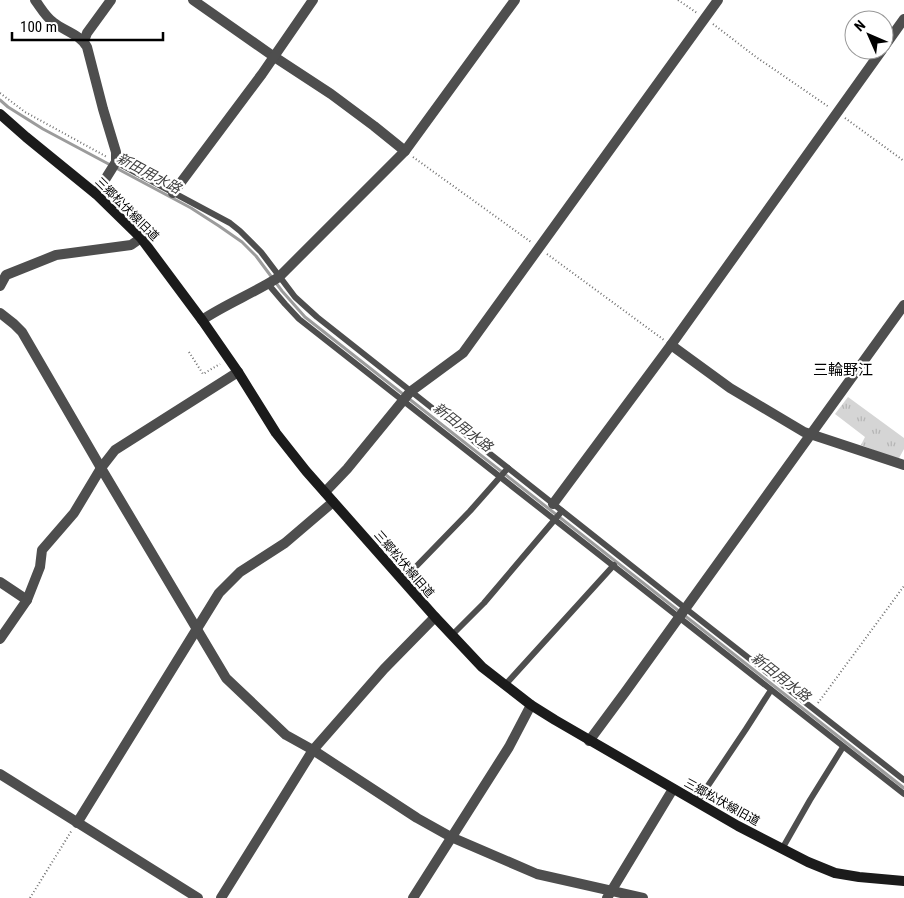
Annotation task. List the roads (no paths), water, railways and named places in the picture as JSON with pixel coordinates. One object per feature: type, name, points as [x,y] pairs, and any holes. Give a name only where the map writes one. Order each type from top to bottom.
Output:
[{"type":"street","points":[[36,0],[53,22],[84,41],[87,47],[116,152],[114,166],[96,194]]},
{"type":"street","points":[[84,41],[87,33],[111,0]]},
{"type":"street","points":[[193,0],[331,94],[405,151]]},
{"type":"street","points":[[174,193],[262,74],[313,0]]},
{"type":"street","points":[[202,320],[279,277],[405,151],[515,0]]},
{"type":"street","points":[[324,492],[347,469],[410,392],[463,353],[718,0]]},
{"type":"street","points":[[894,34],[904,20]]},
{"type":"street","points":[[558,507],[671,345],[875,60]]},
{"type":"street","name":"三郷松伏線旧道","points":[[0,114],[96,194],[141,238],[202,320],[284,443],[324,492],[482,667],[531,705],[588,741],[782,849],[835,873],[904,881]]},
{"type":"street","points":[[0,286],[6,275],[56,255],[131,245],[141,238]]},
{"type":"street","points":[[588,741],[606,719],[904,305]]},
{"type":"street","points":[[0,313],[22,332],[226,678],[286,735],[313,750],[417,818],[451,837],[537,874],[609,895],[643,898]]},
{"type":"street","points":[[671,345],[730,388],[811,434],[904,465]]},
{"type":"street","points":[[0,639],[27,600],[40,568],[42,550],[74,513],[101,468],[115,450],[238,372]]},
{"type":"street","points":[[77,823],[219,592],[240,572],[285,543],[333,502]]},
{"type":"street","points":[[0,582],[27,600]]},
{"type":"street","points":[[221,898],[313,750],[384,670],[435,617]]},
{"type":"street","points":[[412,898],[510,747],[531,705]]},
{"type":"street","points":[[0,774],[198,898]]},
{"type":"street","points":[[609,895],[674,789]]},
{"type":"lane","points":[[114,166],[174,193],[230,223],[261,252],[295,297],[312,312],[463,434],[904,780]]},
{"type":"lane","points":[[268,284],[298,318],[904,794]]},
{"type":"lane","points":[[456,442],[463,434]]},
{"type":"lane","points":[[403,580],[508,468]]},
{"type":"lane","points":[[452,636],[484,603],[554,520],[558,507]]},
{"type":"lane","points":[[505,685],[614,566]]},
{"type":"lane","points":[[696,802],[771,690]]},
{"type":"lane","points":[[782,849],[843,747]]},
{"type":"waterway","name":"新田用水路","points":[[0,100],[43,129],[191,208],[242,242],[256,256],[282,291],[305,317],[904,788]]},
{"type":"district","name":"三輪野江","points":[[843,370]]}]
